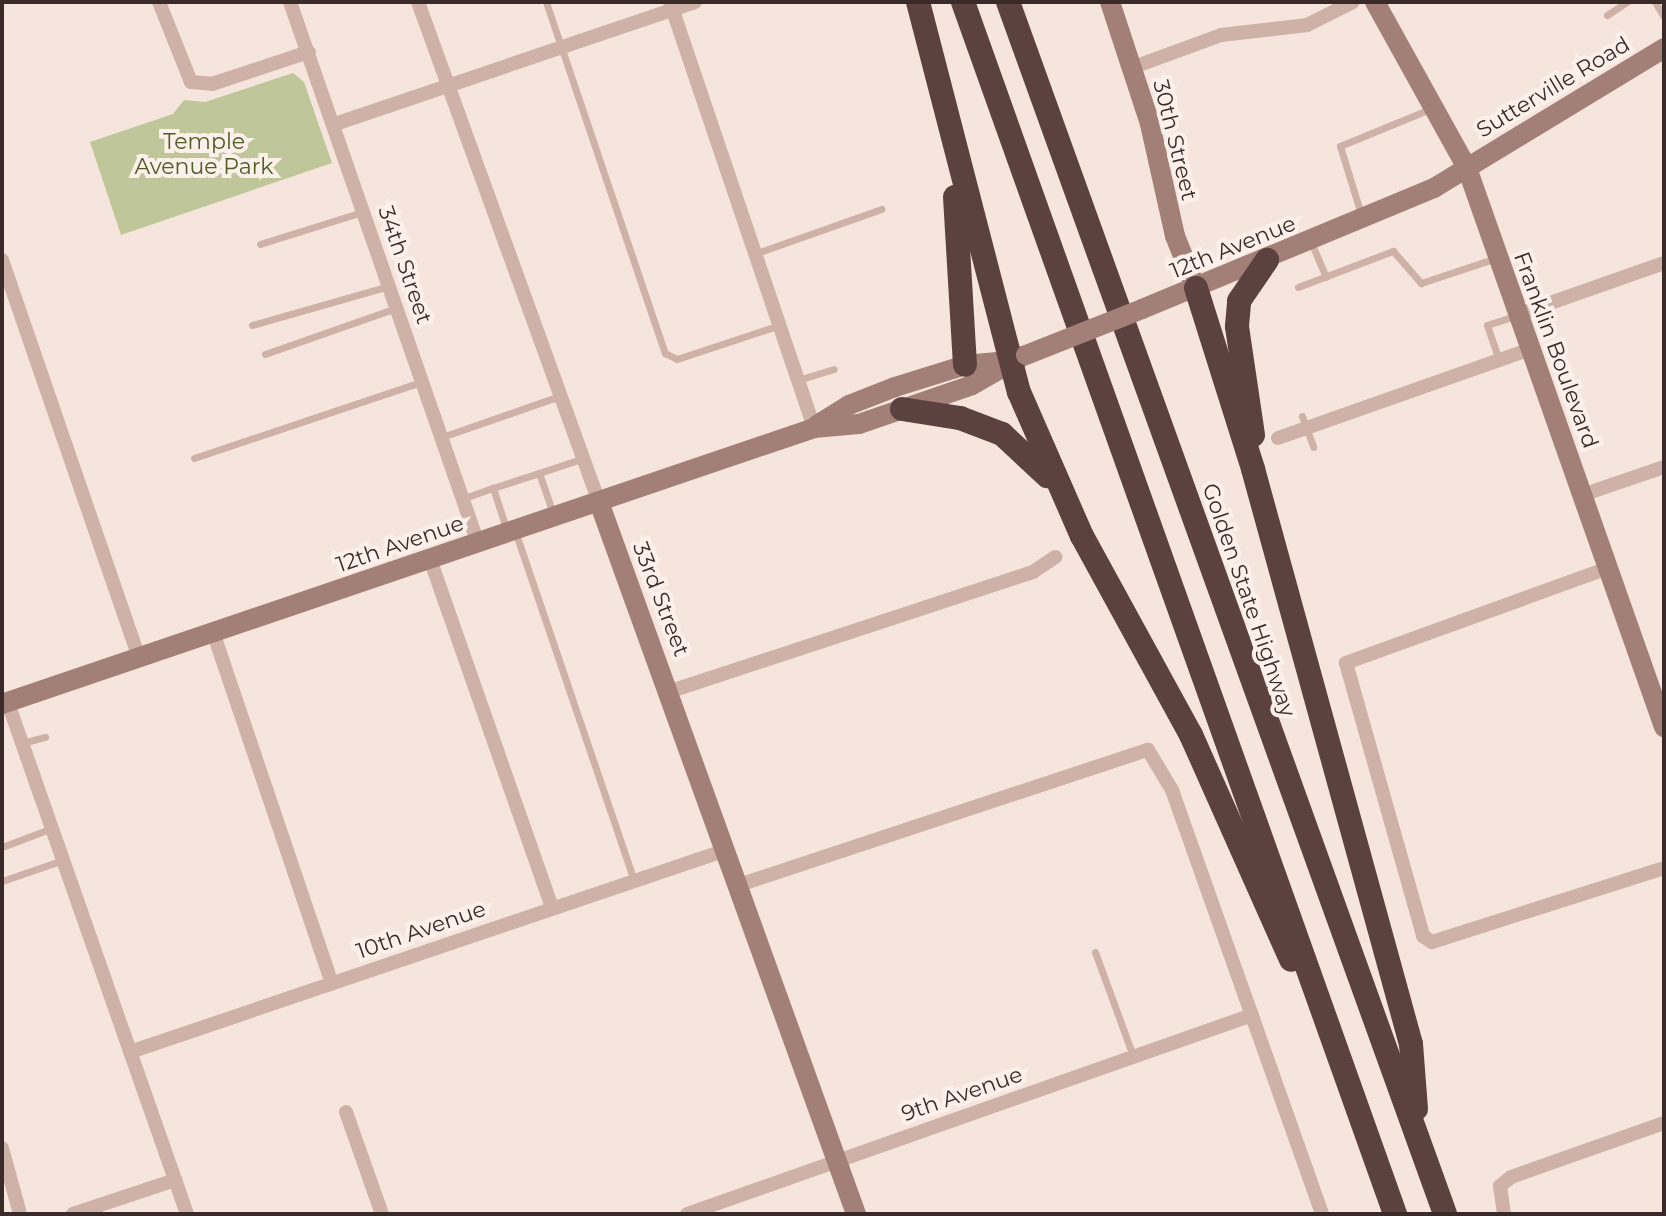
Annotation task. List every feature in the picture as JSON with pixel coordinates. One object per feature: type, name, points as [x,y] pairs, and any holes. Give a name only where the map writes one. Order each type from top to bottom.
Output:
[{"type":"highway","points":[[918,2],[950,135],[1063,498]]},
{"type":"highway","points":[[963,2],[1395,1214]]},
{"type":"highway","name":"Golden State Highway","points":[[1008,2],[1445,1214]]},
{"type":"highway","points":[[950,135],[965,365]]},
{"type":"highway","points":[[1253,469],[1253,417],[1237,326],[1238,303],[1267,260]]},
{"type":"highway","points":[[1196,288],[1253,469],[1411,1044],[1419,1140]]},
{"type":"highway","points":[[902,409],[960,418],[1002,434],[1031,457],[1063,498],[1191,735],[1354,1097]]},
{"type":"main road","name":"30th Street","points":[[1110,2],[1131,68],[1175,236],[1196,288]]},
{"type":"main road","name":"Franklin Boulevard","points":[[1375,2],[1436,106],[1467,168],[1608,568],[1655,676],[1664,727]]},
{"type":"main road","name":"Sutterville Road","points":[[1467,168],[1664,48]]},
{"type":"main road","name":"12th Avenue","points":[[5,704],[814,428],[859,424],[972,385],[1018,358],[1364,220],[1467,168]]},
{"type":"main road","name":"12th Avenue","points":[[814,428],[849,405],[965,365],[1018,358]]},
{"type":"main road","name":"33rd Street","points":[[599,502],[671,691],[856,1214]]},
{"type":"street","points":[[159,2],[191,82],[212,84],[309,52]]},
{"type":"street","name":"34th Street","points":[[290,2],[335,124],[478,543]]},
{"type":"street","name":"33rd Street","points":[[418,2],[557,397],[599,502]]},
{"type":"street","points":[[335,124],[671,6],[695,2]]},
{"type":"street","points":[[1131,68],[1211,37],[1307,25],[1353,2]]},
{"type":"street","points":[[671,6],[801,379],[814,428]]},
{"type":"street","points":[[2,260],[139,658]]},
{"type":"street","points":[[1519,314],[1664,263]]},
{"type":"street","points":[[1278,438],[1304,422],[1531,349]]},
{"type":"street","points":[[1582,495],[1664,467]]},
{"type":"street","points":[[671,691],[1033,572],[1055,557]]},
{"type":"street","points":[[430,559],[552,908]]},
{"type":"street","points":[[1608,568],[1346,663],[1423,936],[1443,940],[1664,868]]},
{"type":"street","points":[[213,632],[332,983]]},
{"type":"street","points":[[5,704],[22,743],[187,1214]]},
{"type":"street","points":[[739,885],[1148,750],[1172,790],[1322,1214]]},
{"type":"street","name":"10th Avenue","points":[[130,1052],[726,850]]},
{"type":"street","name":"9th Avenue","points":[[687,1214],[1252,1015]]},
{"type":"street","points":[[346,1112],[382,1214]]},
{"type":"street","points":[[1504,1214],[1500,1186],[1511,1177],[1664,1123]]},
{"type":"street","points":[[2,1148],[20,1214]]},
{"type":"street","points":[[73,1214],[175,1180]]},
{"type":"lane","points":[[546,2],[670,359],[781,325]]},
{"type":"lane","points":[[1607,15],[1627,2]]},
{"type":"lane","points":[[1655,2],[1664,17]]},
{"type":"lane","points":[[1364,220],[1340,146],[1436,106]]},
{"type":"lane","points":[[757,253],[881,209]]},
{"type":"lane","points":[[260,244],[364,212]]},
{"type":"lane","points":[[1311,242],[1326,277]]},
{"type":"lane","points":[[1298,287],[1393,251],[1421,283],[1498,257]]},
{"type":"lane","points":[[252,325],[389,286]]},
{"type":"lane","points":[[265,354],[396,308]]},
{"type":"lane","points":[[1499,360],[1487,325],[1519,314]]},
{"type":"lane","points":[[801,379],[833,369]]},
{"type":"lane","points":[[194,458],[421,382]]},
{"type":"lane","points":[[440,437],[557,397]]},
{"type":"lane","points":[[1304,422],[1313,447]]},
{"type":"lane","points":[[462,499],[581,459]]},
{"type":"lane","points":[[539,473],[554,517]]},
{"type":"lane","points":[[493,488],[634,881]]},
{"type":"lane","points":[[22,743],[45,737]]},
{"type":"lane","points":[[2,847],[52,828]]},
{"type":"lane","points":[[2,881],[63,860]]},
{"type":"lane","points":[[1095,952],[1133,1056]]},
{"type":"green space","name":"Temple Avenue Park","points":[[293,73],[304,82],[332,163],[121,235],[90,142],[173,114],[184,100],[205,102]]}]
